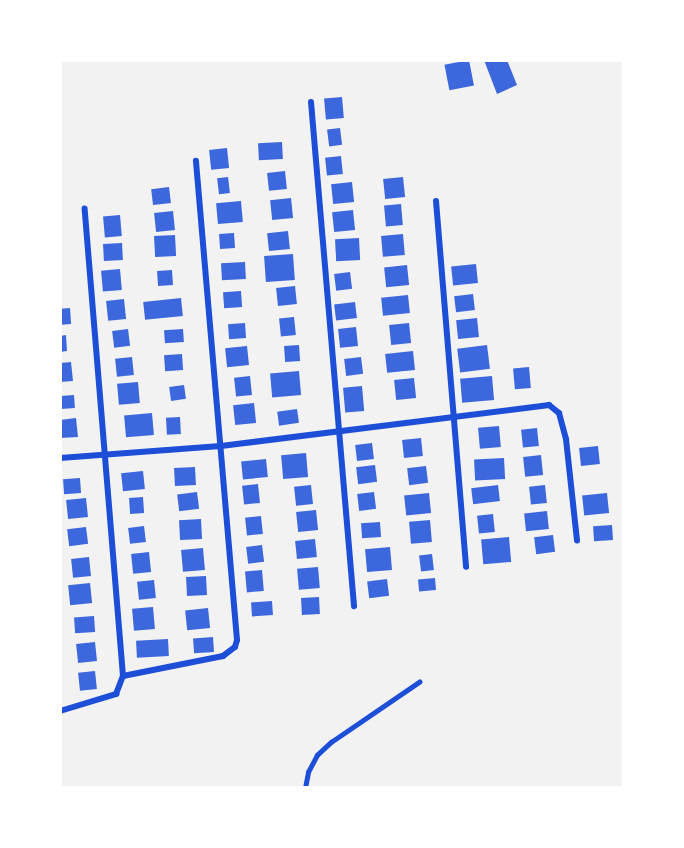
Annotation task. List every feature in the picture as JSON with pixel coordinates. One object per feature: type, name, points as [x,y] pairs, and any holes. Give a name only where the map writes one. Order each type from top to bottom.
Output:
[{"type":"street","points":[[311,102],[354,606]]},
{"type":"street","points":[[123,676],[223,656],[235,647],[221,446],[196,161]]},
{"type":"street","points":[[436,201],[466,567]]},
{"type":"street","points":[[60,711],[116,694],[123,676],[85,209]]},
{"type":"street","points":[[60,458],[221,446],[453,415],[549,405],[556,408],[566,440],[577,540]]},
{"type":"lane","points":[[305,788],[308,772],[317,755],[331,742],[419,682]]},
{"type":"building","points":[[469,60],[474,86],[449,90],[444,65]]},
{"type":"building","points":[[484,60],[507,60],[517,85],[497,94]]},
{"type":"building","points":[[342,97],[344,118],[326,119],[324,99]]},
{"type":"building","points":[[340,128],[342,145],[329,146],[327,130]]},
{"type":"building","points":[[282,142],[283,159],[259,160],[258,143]]},
{"type":"building","points":[[227,148],[229,168],[211,170],[209,150]]},
{"type":"building","points":[[341,156],[343,174],[327,176],[325,158]]},
{"type":"building","points":[[285,171],[287,189],[269,191],[267,173]]},
{"type":"building","points":[[228,177],[230,193],[219,194],[217,178]]},
{"type":"building","points":[[403,177],[405,197],[385,199],[383,179]]},
{"type":"building","points":[[352,182],[354,202],[333,204],[331,184]]},
{"type":"building","points":[[169,187],[171,203],[153,205],[151,189]]},
{"type":"building","points":[[291,198],[293,218],[272,220],[270,200]]},
{"type":"building","points":[[241,201],[243,222],[218,224],[216,203]]},
{"type":"building","points":[[401,204],[403,225],[386,226],[384,205]]},
{"type":"building","points":[[353,210],[355,230],[334,232],[332,212]]},
{"type":"building","points":[[173,211],[175,230],[156,232],[154,213]]},
{"type":"building","points":[[120,215],[122,236],[105,237],[103,216]]},
{"type":"building","points":[[288,231],[290,249],[269,251],[267,233]]},
{"type":"building","points":[[234,233],[235,248],[220,249],[219,234]]},
{"type":"building","points":[[403,234],[405,255],[383,257],[381,236]]},
{"type":"building","points":[[175,235],[176,256],[155,257],[154,236]]},
{"type":"building","points":[[359,238],[360,260],[336,261],[335,239]]},
{"type":"building","points":[[122,243],[123,260],[104,261],[103,244]]},
{"type":"building","points":[[293,254],[295,280],[266,282],[264,256]]},
{"type":"building","points":[[245,262],[246,279],[222,280],[221,263]]},
{"type":"building","points":[[476,264],[478,283],[453,286],[451,267]]},
{"type":"building","points":[[407,265],[409,285],[386,287],[384,267]]},
{"type":"building","points":[[120,269],[122,290],[103,292],[101,271]]},
{"type":"building","points":[[172,270],[173,285],[158,286],[157,271]]},
{"type":"building","points":[[350,272],[352,289],[336,291],[334,274]]},
{"type":"building","points":[[295,286],[297,304],[278,306],[276,288]]},
{"type":"building","points":[[241,291],[242,307],[224,308],[223,292]]},
{"type":"building","points":[[473,294],[475,310],[456,312],[454,296]]},
{"type":"building","points":[[408,295],[410,313],[383,316],[381,298]]},
{"type":"building","points":[[181,298],[183,316],[145,320],[143,302]]},
{"type":"building","points":[[124,299],[126,319],[108,321],[106,301]]},
{"type":"building","points":[[355,302],[357,318],[336,320],[334,305]]},
{"type":"building","points":[[70,308],[71,324],[61,325],[60,309]]},
{"type":"building","points":[[294,317],[296,335],[281,336],[279,319]]},
{"type":"building","points":[[477,318],[479,337],[458,339],[456,320]]},
{"type":"building","points":[[245,323],[246,338],[229,339],[228,324]]},
{"type":"building","points":[[409,323],[411,343],[391,345],[389,325]]},
{"type":"building","points":[[356,327],[358,346],[340,348],[338,329]]},
{"type":"building","points":[[128,329],[130,346],[114,348],[112,331]]},
{"type":"building","points":[[183,329],[184,342],[165,343],[164,330]]},
{"type":"building","points":[[66,335],[67,351],[60,352],[60,336]]},
{"type":"building","points":[[299,345],[300,361],[285,362],[284,346]]},
{"type":"building","points":[[487,345],[490,369],[460,372],[457,349]]},
{"type":"building","points":[[247,346],[249,365],[227,367],[225,348]]},
{"type":"building","points":[[413,351],[415,370],[387,373],[385,354]]},
{"type":"building","points":[[182,354],[183,370],[165,371],[164,355]]},
{"type":"building","points":[[132,357],[134,375],[117,377],[115,359]]},
{"type":"building","points":[[361,357],[363,374],[346,376],[344,359]]},
{"type":"building","points":[[71,362],[73,381],[60,382],[60,363]]},
{"type":"building","points":[[529,367],[531,388],[515,389],[513,368]]},
{"type":"building","points":[[299,371],[301,395],[272,397],[270,374]]},
{"type":"building","points":[[250,376],[252,395],[236,397],[234,378]]},
{"type":"building","points":[[492,376],[494,400],[462,403],[460,379]]},
{"type":"building","points":[[414,378],[416,398],[396,400],[394,380]]},
{"type":"building","points":[[138,382],[140,403],[119,405],[117,384]]},
{"type":"building","points":[[184,385],[186,399],[171,401],[169,387]]},
{"type":"building","points":[[362,386],[364,411],[345,413],[343,388]]},
{"type":"building","points":[[74,395],[75,408],[61,409],[60,396]]},
{"type":"building","points":[[254,403],[256,423],[235,425],[233,405]]},
{"type":"building","points":[[297,409],[299,423],[279,426],[277,412]]},
{"type":"building","points":[[152,413],[154,435],[126,437],[124,415]]},
{"type":"building","points":[[180,417],[181,434],[167,435],[166,418]]},
{"type":"building","points":[[76,418],[78,437],[60,438],[60,420]]},
{"type":"building","points":[[499,426],[501,447],[480,449],[478,428]]},
{"type":"building","points":[[537,428],[539,446],[523,448],[521,430]]},
{"type":"building","points":[[421,438],[423,456],[404,458],[402,440]]},
{"type":"building","points":[[372,443],[374,459],[357,461],[355,445]]},
{"type":"building","points":[[598,446],[600,464],[581,466],[579,448]]},
{"type":"building","points":[[306,453],[308,477],[283,479],[281,455]]},
{"type":"building","points":[[541,455],[543,475],[525,477],[523,457]]},
{"type":"building","points":[[504,458],[505,479],[475,481],[474,460]]},
{"type":"building","points":[[266,459],[268,477],[243,480],[241,462]]},
{"type":"building","points":[[375,465],[377,482],[358,484],[356,467]]},
{"type":"building","points":[[426,466],[428,483],[409,485],[407,468]]},
{"type":"building","points":[[195,467],[196,485],[175,486],[174,468]]},
{"type":"building","points":[[143,471],[145,489],[123,491],[121,473]]},
{"type":"building","points":[[80,478],[81,493],[64,494],[63,479]]},
{"type":"building","points":[[258,484],[260,503],[244,505],[242,486]]},
{"type":"building","points":[[311,485],[313,504],[296,506],[294,487]]},
{"type":"building","points":[[498,485],[500,501],[473,504],[471,488]]},
{"type":"building","points":[[545,485],[547,503],[531,505],[529,487]]},
{"type":"building","points":[[197,492],[199,509],[179,511],[177,494]]},
{"type":"building","points":[[374,492],[376,509],[359,511],[357,494]]},
{"type":"building","points":[[429,493],[431,513],[406,516],[404,496]]},
{"type":"building","points":[[607,493],[609,513],[584,516],[582,496]]},
{"type":"building","points":[[143,497],[144,513],[130,514],[129,498]]},
{"type":"building","points":[[86,498],[88,517],[68,519],[66,500]]},
{"type":"building","points":[[316,510],[318,530],[298,532],[296,512]]},
{"type":"building","points":[[547,511],[549,529],[526,531],[524,513]]},
{"type":"building","points":[[493,514],[495,532],[479,534],[477,516]]},
{"type":"building","points":[[261,516],[263,534],[247,536],[245,518]]},
{"type":"building","points":[[201,519],[202,539],[180,540],[179,520]]},
{"type":"building","points":[[430,520],[432,542],[411,544],[409,522]]},
{"type":"building","points":[[380,522],[381,537],[362,538],[361,523]]},
{"type":"building","points":[[612,525],[613,540],[594,541],[593,526]]},
{"type":"building","points":[[144,526],[146,542],[130,544],[128,528]]},
{"type":"building","points":[[86,527],[88,544],[69,546],[67,529]]},
{"type":"building","points":[[553,535],[555,552],[536,554],[534,537]]},
{"type":"building","points":[[509,537],[511,562],[483,564],[481,539]]},
{"type":"building","points":[[315,539],[317,557],[297,559],[295,541]]},
{"type":"building","points":[[262,545],[264,562],[248,564],[246,547]]},
{"type":"building","points":[[390,547],[392,570],[367,572],[365,549]]},
{"type":"building","points":[[203,548],[205,570],[183,572],[181,550]]},
{"type":"building","points":[[149,552],[151,572],[133,574],[131,554]]},
{"type":"building","points":[[432,554],[434,570],[421,571],[419,556]]},
{"type":"building","points":[[89,557],[91,576],[73,578],[71,559]]},
{"type":"building","points":[[318,567],[320,588],[299,590],[297,569]]},
{"type":"building","points":[[262,570],[264,591],[247,592],[245,571]]},
{"type":"building","points":[[206,576],[207,595],[187,596],[186,577]]},
{"type":"building","points":[[435,578],[436,590],[419,591],[418,579]]},
{"type":"building","points":[[387,579],[389,596],[369,598],[367,581]]},
{"type":"building","points":[[154,580],[156,598],[139,600],[137,582]]},
{"type":"building","points":[[90,583],[92,603],[70,605],[68,585]]},
{"type":"building","points":[[319,597],[320,614],[302,615],[301,598]]},
{"type":"building","points":[[272,601],[273,615],[252,616],[251,602]]},
{"type":"building","points":[[153,607],[155,629],[134,631],[132,609]]},
{"type":"building","points":[[208,608],[210,628],[187,630],[185,610]]},
{"type":"building","points":[[94,616],[95,632],[75,633],[74,617]]},
{"type":"building","points":[[213,637],[214,652],[194,653],[193,638]]},
{"type":"building","points":[[168,639],[169,656],[137,658],[136,641]]},
{"type":"building","points":[[95,642],[97,661],[78,663],[76,644]]},
{"type":"building","points":[[95,671],[97,689],[80,691],[78,673]]}]
